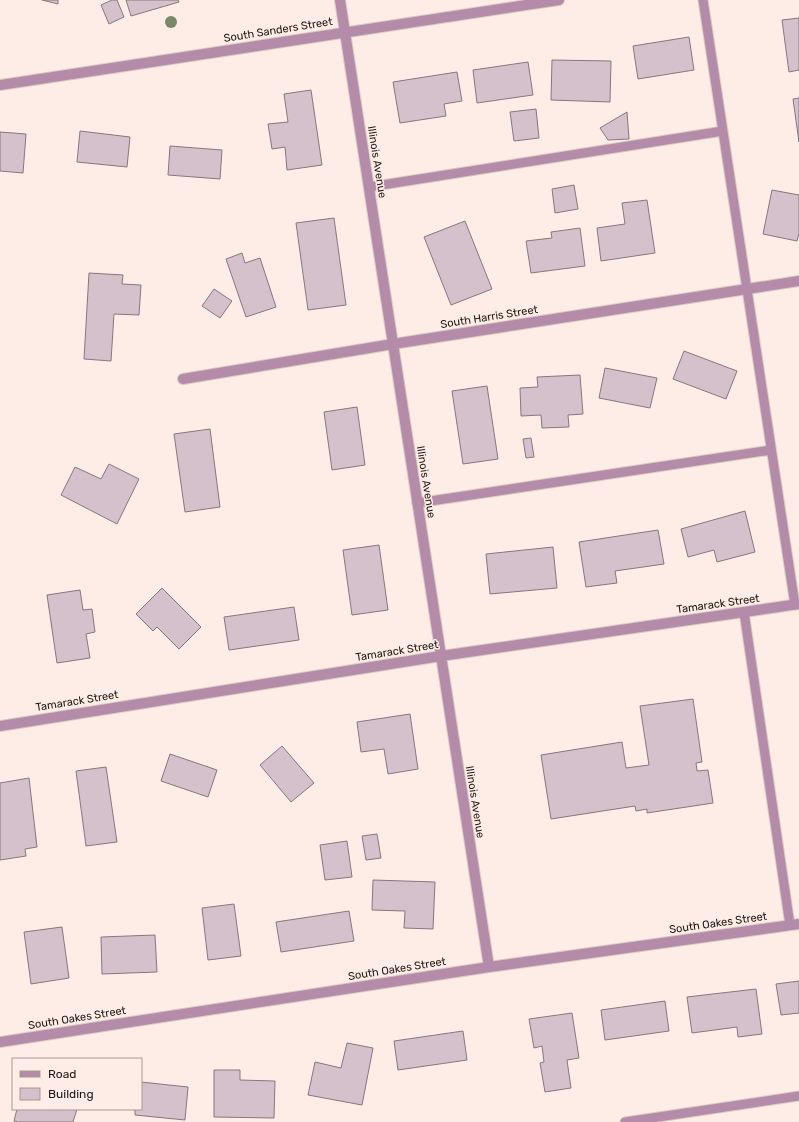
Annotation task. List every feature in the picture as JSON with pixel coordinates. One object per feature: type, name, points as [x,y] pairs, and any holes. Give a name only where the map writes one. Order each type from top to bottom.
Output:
[{"type":"street","name":"Illinois Avenue","points":[[340,0],[489,967]]},
{"type":"street","name":"South Sanders Street","points":[[0,85],[542,1],[559,0]]},
{"type":"street","name":"South Harris Street","points":[[183,379],[393,344],[799,282]]},
{"type":"street","name":"Tamarack Street","points":[[0,726],[441,656],[797,605]]},
{"type":"street","name":"South Oakes Street","points":[[0,1042],[489,967],[794,925]]},
{"type":"lane","points":[[704,0],[771,450],[797,605]]},
{"type":"lane","points":[[369,187],[723,131]]},
{"type":"lane","points":[[417,503],[771,450]]},
{"type":"lane","points":[[744,612],[794,925]]},
{"type":"lane","points":[[625,1122],[799,1096]]},
{"type":"building","points":[[42,0],[58,0],[58,4]]},
{"type":"building","points":[[112,0],[117,0],[124,17],[109,24],[101,5]]},
{"type":"building","points":[[126,0],[178,0],[179,2],[131,16]]},
{"type":"building","points":[[799,18],[799,70],[789,72],[782,20]]},
{"type":"building","points":[[689,37],[694,70],[638,79],[633,46]]},
{"type":"building","points":[[552,60],[611,61],[610,102],[551,100]]},
{"type":"building","points":[[528,62],[533,95],[477,103],[473,70]]},
{"type":"building","points":[[457,72],[462,101],[444,104],[446,116],[400,123],[393,82]]},
{"type":"building","points":[[311,90],[322,165],[287,170],[285,147],[272,149],[268,124],[288,122],[284,94]]},
{"type":"building","points":[[799,98],[799,142],[793,99]]},
{"type":"building","points":[[536,109],[539,138],[514,141],[510,112]]},
{"type":"building","points":[[627,112],[629,139],[608,140],[600,128]]},
{"type":"building","points":[[80,131],[130,137],[127,167],[77,162]]},
{"type":"building","points":[[0,132],[26,134],[23,173],[0,171]]},
{"type":"building","points":[[170,146],[222,150],[220,179],[168,175]]},
{"type":"building","points":[[574,185],[578,209],[555,213],[552,189]]},
{"type":"building","points":[[772,190],[799,195],[799,233],[797,241],[763,234]]},
{"type":"building","points":[[647,200],[655,253],[601,261],[597,228],[625,224],[622,203]]},
{"type":"building","points":[[334,218],[346,305],[308,310],[296,223]]},
{"type":"building","points":[[465,221],[492,289],[451,305],[424,237]]},
{"type":"building","points":[[580,228],[585,266],[531,273],[526,241],[552,238],[551,232]]},
{"type":"building","points":[[242,253],[245,263],[260,258],[276,307],[246,317],[226,259]]},
{"type":"building","points":[[89,273],[123,275],[122,284],[141,285],[139,315],[114,314],[111,361],[84,359]]},
{"type":"building","points":[[214,289],[232,301],[220,318],[202,306]]},
{"type":"building","points":[[684,351],[737,371],[726,399],[673,379]]},
{"type":"building","points":[[605,368],[657,378],[650,408],[599,398]]},
{"type":"building","points":[[580,375],[583,414],[568,415],[569,427],[542,428],[541,415],[521,416],[520,388],[538,387],[537,377]]},
{"type":"building","points":[[487,386],[498,459],[463,464],[452,391]]},
{"type":"building","points":[[357,407],[365,465],[332,470],[324,412]]},
{"type":"building","points":[[210,429],[220,507],[185,512],[174,434]]},
{"type":"building","points":[[531,438],[534,457],[526,458],[523,439]]},
{"type":"building","points":[[109,464],[139,479],[117,524],[61,495],[75,467],[101,479]]},
{"type":"building","points":[[745,511],[755,552],[717,562],[714,550],[688,557],[681,529]]},
{"type":"building","points":[[658,530],[664,564],[615,571],[617,583],[586,587],[579,542]]},
{"type":"building","points":[[379,545],[388,610],[352,615],[343,550]]},
{"type":"building","points":[[553,547],[557,588],[490,594],[486,554]]},
{"type":"building","points":[[162,588],[201,627],[179,649],[157,627],[153,631],[136,614]]},
{"type":"building","points":[[80,590],[83,610],[92,609],[95,632],[86,634],[90,658],[57,663],[47,595]]},
{"type":"building","points":[[294,607],[299,640],[229,650],[224,617]]},
{"type":"building","points":[[693,699],[702,762],[696,763],[697,771],[708,770],[713,803],[647,813],[647,809],[636,811],[635,806],[551,819],[541,755],[622,742],[626,768],[649,765],[640,706]]},
{"type":"building","points":[[410,714],[418,769],[388,774],[384,749],[361,752],[357,722]]},
{"type":"building","points":[[282,746],[314,783],[291,802],[260,765]]},
{"type":"building","points":[[170,754],[217,770],[208,797],[161,781]]},
{"type":"building","points":[[106,767],[117,842],[86,846],[76,771]]},
{"type":"building","points":[[29,778],[37,847],[25,849],[26,856],[0,860],[0,783]]},
{"type":"building","points":[[377,834],[381,858],[366,860],[362,836]]},
{"type":"building","points":[[347,841],[352,877],[325,880],[320,845]]},
{"type":"building","points":[[373,880],[435,882],[433,929],[404,928],[405,911],[372,910]]},
{"type":"building","points":[[234,904],[241,956],[208,960],[202,908]]},
{"type":"building","points":[[349,911],[354,941],[281,952],[276,922]]},
{"type":"building","points":[[62,927],[69,978],[31,984],[24,932]]},
{"type":"building","points":[[155,935],[157,972],[102,974],[101,937]]},
{"type":"building","points":[[799,981],[799,1013],[781,1015],[776,984]]},
{"type":"building","points":[[756,989],[762,1034],[738,1037],[737,1027],[692,1033],[687,997]]},
{"type":"building","points":[[665,1001],[669,1031],[605,1040],[601,1010]]},
{"type":"building","points":[[572,1013],[579,1058],[567,1060],[571,1088],[545,1092],[540,1063],[544,1062],[542,1046],[534,1048],[529,1019]]},
{"type":"building","points":[[463,1031],[467,1060],[398,1070],[394,1041]]},
{"type":"building","points":[[347,1043],[373,1048],[362,1105],[308,1095],[315,1062],[341,1068]]},
{"type":"building","points":[[214,1070],[240,1070],[240,1080],[275,1081],[274,1118],[214,1117]]},
{"type":"building","points":[[142,1082],[188,1087],[185,1120],[135,1115],[135,1110],[142,1110]]},
{"type":"building","points":[[17,1110],[77,1110],[73,1122],[14,1121]]}]
